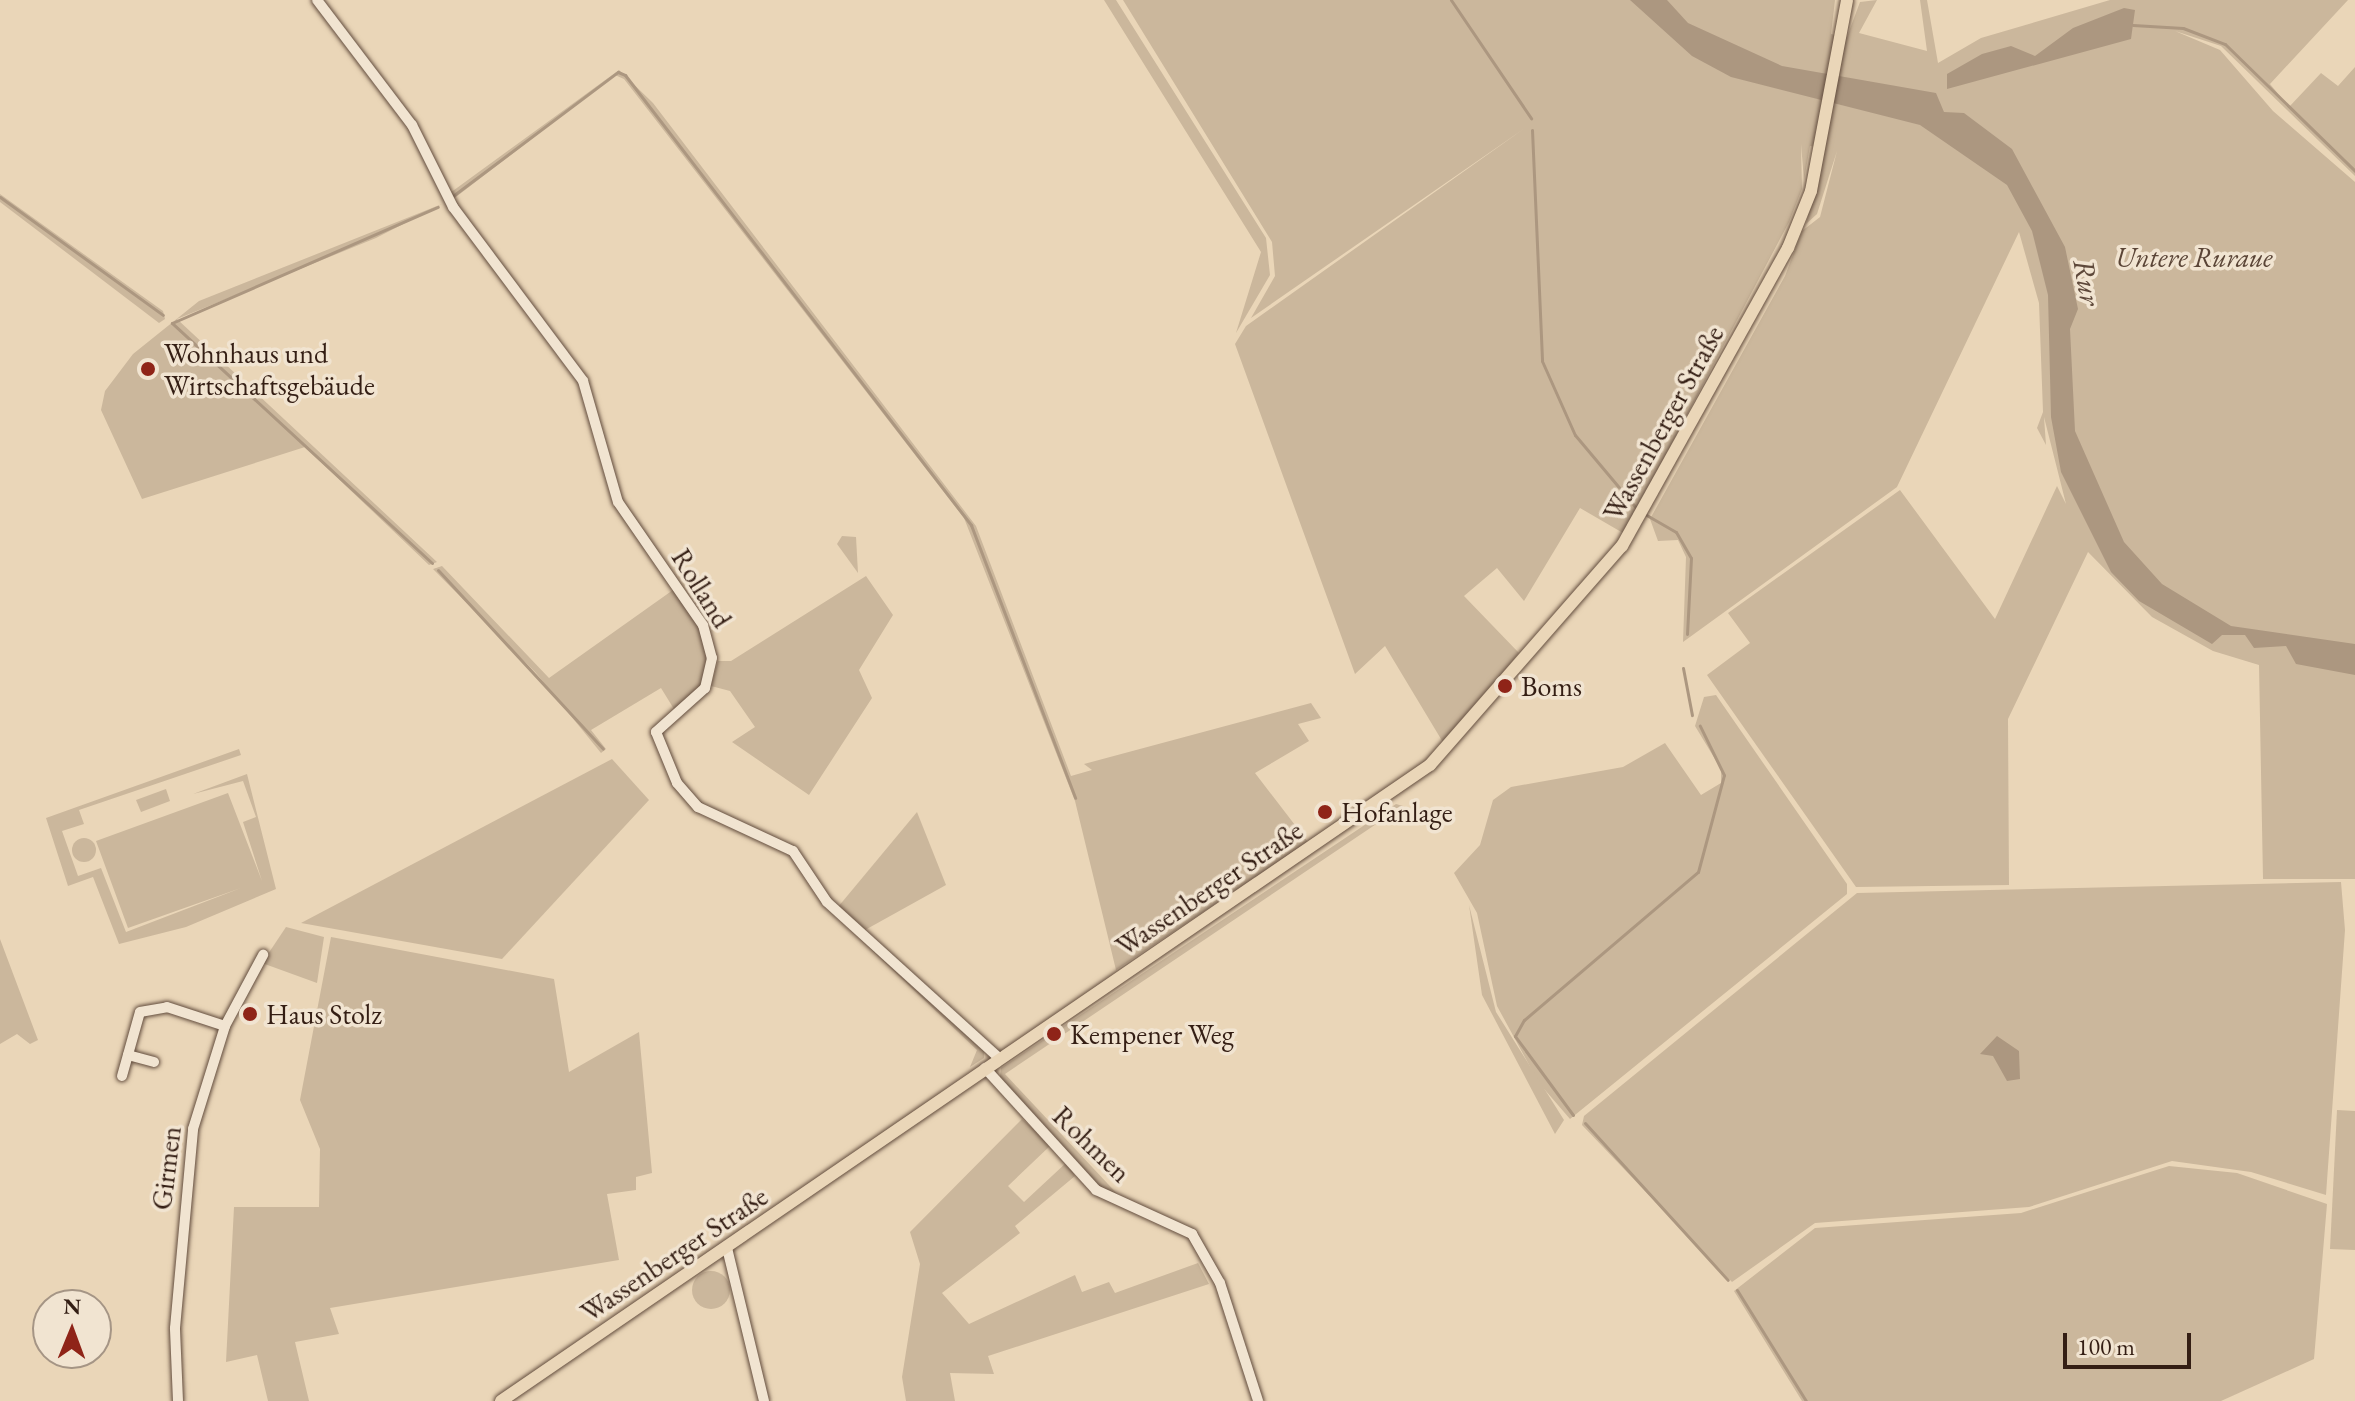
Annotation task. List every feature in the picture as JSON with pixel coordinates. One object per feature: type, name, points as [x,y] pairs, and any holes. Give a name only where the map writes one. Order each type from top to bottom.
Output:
[{"type":"main road","name":"Wassenberger Straße","points":[[501,1401],[999,1058],[1414,780],[1598,578],[1637,519],[1800,226],[1818,155],[1846,6]]},
{"type":"street","name":"Rolland","points":[[317,0],[412,125],[453,207],[583,381],[618,502],[711,642],[705,688],[656,732],[677,783],[698,807],[793,851],[827,902],[999,1058]]},
{"type":"street","points":[[1846,6],[1855,0]]},
{"type":"street","name":"Girmen","points":[[178,1401],[175,1328],[193,1129],[225,1026],[263,955]]},
{"type":"street","points":[[122,1076],[147,1009],[167,1007],[225,1026]]},
{"type":"street","points":[[128,1055],[154,1062]]},
{"type":"street","name":"Rohmen","points":[[985,1068],[1096,1190],[1192,1234],[1220,1283],[1258,1401]]},
{"type":"street","points":[[727,1248],[764,1401]]},
{"type":"green space","points":[[1104,0],[1116,0],[1266,238],[1270,275],[1236,333],[1261,252]]},
{"type":"green space","name":"Untere Ruraue","points":[[1123,0],[1835,0],[1831,34],[1847,37],[1860,2],[1877,0],[1859,33],[1927,51],[1920,0],[1927,0],[1938,63],[1981,38],[2110,0],[2348,0],[2270,84],[2289,107],[2321,73],[2338,86],[2355,67],[2355,176],[2221,46],[2175,31],[2220,50],[2273,111],[2355,182],[2355,879],[2263,879],[2259,665],[2213,651],[2152,617],[2088,552],[2008,719],[2009,885],[1856,887],[1707,675],[1750,643],[1728,613],[1900,490],[1995,619],[2057,486],[2066,504],[2044,417],[2046,445],[2037,428],[2043,412],[2039,303],[2019,232],[1897,487],[1683,642],[1686,557],[1678,540],[1658,541],[1650,519],[1785,276],[1802,231],[1820,217],[1837,151],[1817,214],[1806,224],[1824,148],[1810,146],[1804,180],[1801,144],[1802,189],[1789,222],[1623,533],[1580,508],[1524,601],[1497,568],[1464,596],[1519,653],[1444,744],[1385,646],[1355,674],[1235,344],[1246,326],[1525,128],[1251,318],[1275,276],[1272,242]]},
{"type":"green space","points":[[619,70],[653,103],[976,526],[1071,776],[1092,770],[1084,764],[1311,703],[1321,718],[1298,724],[1309,741],[1255,773],[1308,842],[1116,970],[1075,801],[964,518],[624,79],[615,75],[452,200],[450,193]]},
{"type":"green space","points":[[0,194],[163,311],[165,319],[159,323],[0,202]]},
{"type":"green space","points":[[442,204],[376,238],[177,319],[437,562],[429,565],[305,447],[142,499],[101,410],[105,391],[133,354],[199,301]]},
{"type":"green space","points":[[842,536],[856,537],[858,573],[837,544]]},
{"type":"green space","points":[[442,566],[549,678],[673,590],[697,619],[709,655],[700,688],[677,714],[661,688],[591,730],[606,749],[601,753],[536,673],[433,569]]},
{"type":"green space","points":[[866,576],[893,615],[859,670],[872,698],[809,795],[732,742],[755,727],[730,691],[711,686],[718,661],[731,661]]},
{"type":"green space","points":[[1716,695],[1847,884],[1847,894],[1570,1119],[1539,1083],[1497,1006],[1477,913],[1454,873],[1480,845],[1493,800],[1511,787],[1623,767],[1665,743],[1701,795],[1721,783],[1721,769],[1695,726],[1704,697]]},
{"type":"green space","points":[[239,749],[241,755],[79,810],[84,824],[62,831],[78,876],[101,868],[126,932],[241,888],[128,928],[96,841],[228,793],[262,881],[243,822],[256,817],[243,781],[193,794],[247,774],[276,889],[186,927],[119,944],[93,877],[68,886],[46,818]]},
{"type":"green space","points":[[612,759],[649,800],[502,959],[301,923]]},
{"type":"green space","points":[[166,789],[170,801],[141,812],[136,800]]},
{"type":"green space","points":[[1396,804],[1403,806],[1005,1074],[1122,1199],[1104,1192],[1000,1077],[1001,1068]]},
{"type":"green space","points":[[917,812],[946,885],[865,930],[838,907]]},
{"type":"green space","points":[[84,838],[93,841],[96,850],[93,859],[84,862],[75,859],[72,850],[75,841]]},
{"type":"green space","points":[[2341,882],[2345,930],[2326,1195],[2251,1172],[2172,1161],[2029,1207],[1815,1223],[1732,1282],[1582,1125],[1584,1116],[1857,893]]},
{"type":"green space","points":[[1469,905],[1496,1012],[1564,1120],[1555,1134],[1482,995]]},
{"type":"green space","points":[[839,919],[984,1049],[984,1058],[970,1067],[977,1050]]},
{"type":"green space","points":[[286,927],[324,937],[317,983],[262,963]]},
{"type":"green space","points":[[331,937],[554,979],[569,1072],[639,1032],[652,1173],[636,1177],[636,1190],[607,1194],[619,1260],[330,1308],[339,1334],[295,1342],[309,1401],[268,1401],[257,1355],[226,1362],[234,1207],[319,1207],[320,1149],[300,1100]]},
{"type":"green space","points":[[0,939],[38,1040],[30,1044],[17,1034],[0,1044]]},
{"type":"green space","points":[[2337,1110],[2355,1111],[2355,1250],[2330,1249]]},
{"type":"green space","points":[[1022,1119],[1051,1145],[1008,1186],[1024,1202],[1067,1162],[1075,1176],[1015,1226],[1020,1233],[942,1293],[969,1324],[1075,1275],[1082,1292],[1109,1282],[1115,1293],[1198,1263],[1209,1284],[988,1356],[994,1374],[950,1373],[955,1401],[906,1401],[902,1377],[920,1264],[910,1232]]},
{"type":"green space","points":[[2169,1166],[2237,1173],[2327,1204],[2314,1359],[2221,1401],[1802,1401],[1734,1291],[1815,1228],[2021,1213]]},
{"type":"green space","points":[[711,1271],[724,1277],[730,1290],[724,1303],[711,1309],[698,1303],[692,1290],[698,1277]]},
{"type":"shaded area","points":[[1630,0],[1667,0],[1688,23],[1782,66],[1936,93],[1944,112],[1964,113],[2012,149],[2065,247],[2078,309],[2070,329],[2075,431],[2124,542],[2162,584],[2231,626],[2355,644],[2355,675],[2296,664],[2286,646],[2254,648],[2245,635],[2222,635],[2212,644],[2139,601],[2111,572],[2061,472],[2051,417],[2048,295],[2032,231],[2007,185],[1920,125],[1731,77],[1692,56]]},
{"type":"shaded area","points":[[2124,8],[2135,10],[2131,39],[1947,89],[1947,74],[1982,54],[2011,46],[2035,56],[2073,28]]},
{"type":"shaded area","points":[[1997,1036],[2019,1051],[2020,1079],[2007,1081],[1993,1056],[1980,1054]]},
{"type":"waterway","points":[[1451,0],[1531,118]]},
{"type":"waterway","points":[[2133,25],[2183,28],[2225,44],[2355,171]]},
{"type":"waterway","points":[[454,195],[618,72],[625,75],[971,525],[1075,798]]},
{"type":"waterway","points":[[1532,130],[1542,361],[1575,435],[1637,509]]},
{"type":"waterway","points":[[0,197],[163,315]]},
{"type":"waterway","points":[[432,563],[172,323],[438,207]]},
{"type":"waterway","points":[[1643,513],[1676,532],[1691,558],[1687,634]]},
{"type":"waterway","points":[[438,570],[603,749]]},
{"type":"waterway","points":[[1683,668],[1692,715]]},
{"type":"waterway","points":[[1573,1115],[1515,1036],[1524,1020],[1698,872],[1724,775],[1700,726]]},
{"type":"waterway","points":[[1585,1123],[1728,1280]]},
{"type":"waterway","points":[[1737,1290],[1806,1401]]},
{"type":"place","name":"Wohnhaus und Wirtschaftsgebäude","points":[[148,369]]},
{"type":"place","name":"Boms","points":[[1505,686]]},
{"type":"place","name":"Hofanlage","points":[[1325,812]]},
{"type":"place","name":"Haus Stolz","points":[[250,1014]]},
{"type":"place","name":"Kempener Weg","points":[[1054,1034]]},
{"type":"water label","name":"Rur","points":[[2087,282]]}]
